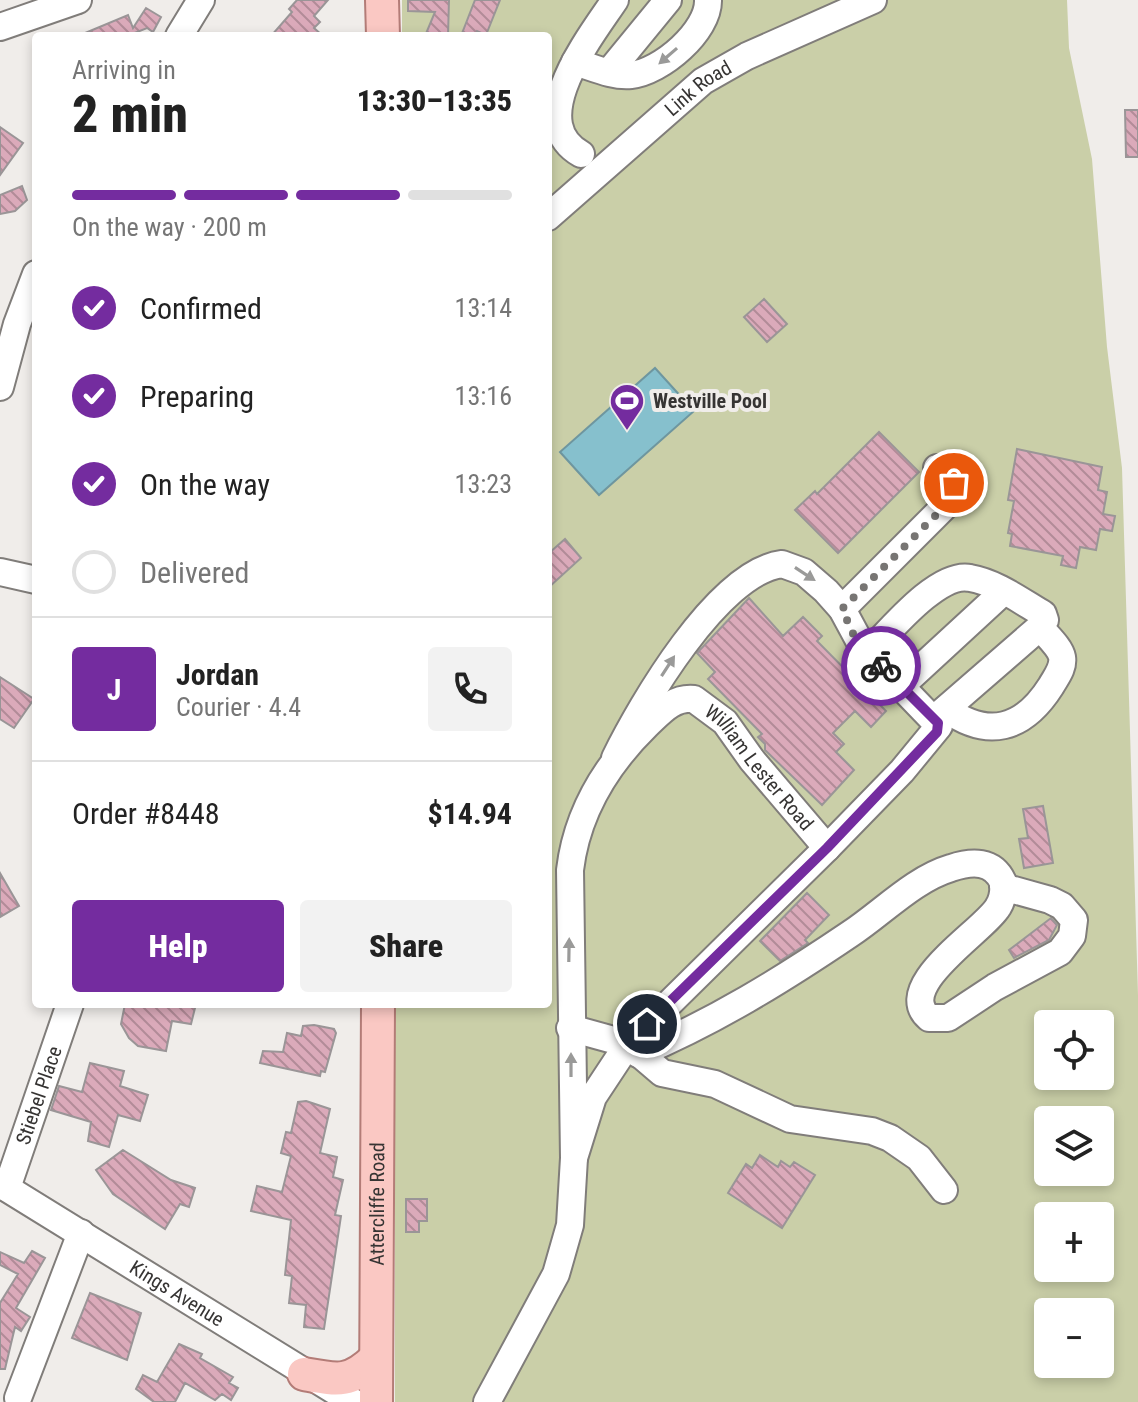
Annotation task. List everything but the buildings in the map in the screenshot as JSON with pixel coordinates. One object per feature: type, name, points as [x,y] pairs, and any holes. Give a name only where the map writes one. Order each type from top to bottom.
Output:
[{"type":"main road","points":[[382,0],[383,32]]},
{"type":"main road","name":"Attercliffe Road","points":[[376,1402],[378,1008]]},
{"type":"main road","points":[[304,1374],[346,1379],[355,1376],[375,1359]]},
{"type":"street","points":[[11,16],[78,0]]},
{"type":"street","points":[[591,178],[581,154],[563,134],[557,100],[575,62],[615,0]]},
{"type":"street","points":[[609,72],[668,0]]},
{"type":"street","name":"Link Road","points":[[552,213],[703,81],[747,56],[873,0]]},
{"type":"street","points":[[182,32],[208,1]]},
{"type":"street","points":[[575,62],[631,75],[657,66],[700,25],[708,3]]},
{"type":"street","points":[[0,387],[17,324],[32,285]]},
{"type":"street","points":[[842,609],[956,495],[954,483],[937,468]]},
{"type":"street","points":[[615,758],[632,723],[677,652],[722,603],[759,573],[776,565],[792,566],[813,579],[842,609],[851,631],[868,653],[901,686],[940,714],[967,724],[995,729],[1022,719],[1044,698],[1061,669],[1062,654],[1040,627]]},
{"type":"street","points":[[0,572],[32,579]]},
{"type":"street","points":[[827,848],[937,732],[940,714],[1045,620],[1043,614],[971,578],[948,580],[868,653]]},
{"type":"street","points":[[901,686],[1003,592]]},
{"type":"street","name":"William Lester Road","points":[[487,1402],[543,1302],[564,1254],[570,1225],[574,1158],[570,1028],[572,855],[589,802],[615,758],[665,708],[676,701],[694,699],[717,714],[827,848],[633,1049],[593,1097],[574,1158]]},
{"type":"street","points":[[633,1049],[682,1035],[761,992],[935,874],[979,863],[996,871],[1003,887],[994,913],[947,957],[925,984],[920,1005],[929,1018],[948,1018],[995,987],[1060,952],[1072,936],[1074,920],[1062,906],[1003,887]]},
{"type":"street","name":"Stiebel Place","points":[[3,1186],[69,1008]]},
{"type":"street","points":[[570,1028],[633,1049],[662,1073],[715,1084],[790,1119],[872,1131],[890,1138],[919,1158],[944,1190]]},
{"type":"street","name":"Kings Avenue","points":[[3,1186],[353,1402]]},
{"type":"street","points":[[18,1398],[81,1233]]},
{"type":"green space","points":[[402,0],[1067,0],[1069,48],[1092,159],[1107,347],[1122,468],[1138,995],[1138,1402],[395,1402],[395,1008],[552,1008],[552,32],[402,32]]},
{"type":"water","name":"Westville Pool","points":[[655,368],[694,411],[599,495],[560,452]]},
{"type":"way so far","points":[[881,666],[855,638],[842,609],[956,495],[958,490],[954,483]]},
{"type":"place","name":"Westville Pool","points":[[627,432]]},
{"type":"route","points":[[647,1024],[827,848],[937,732],[938,723],[881,666]]}]
